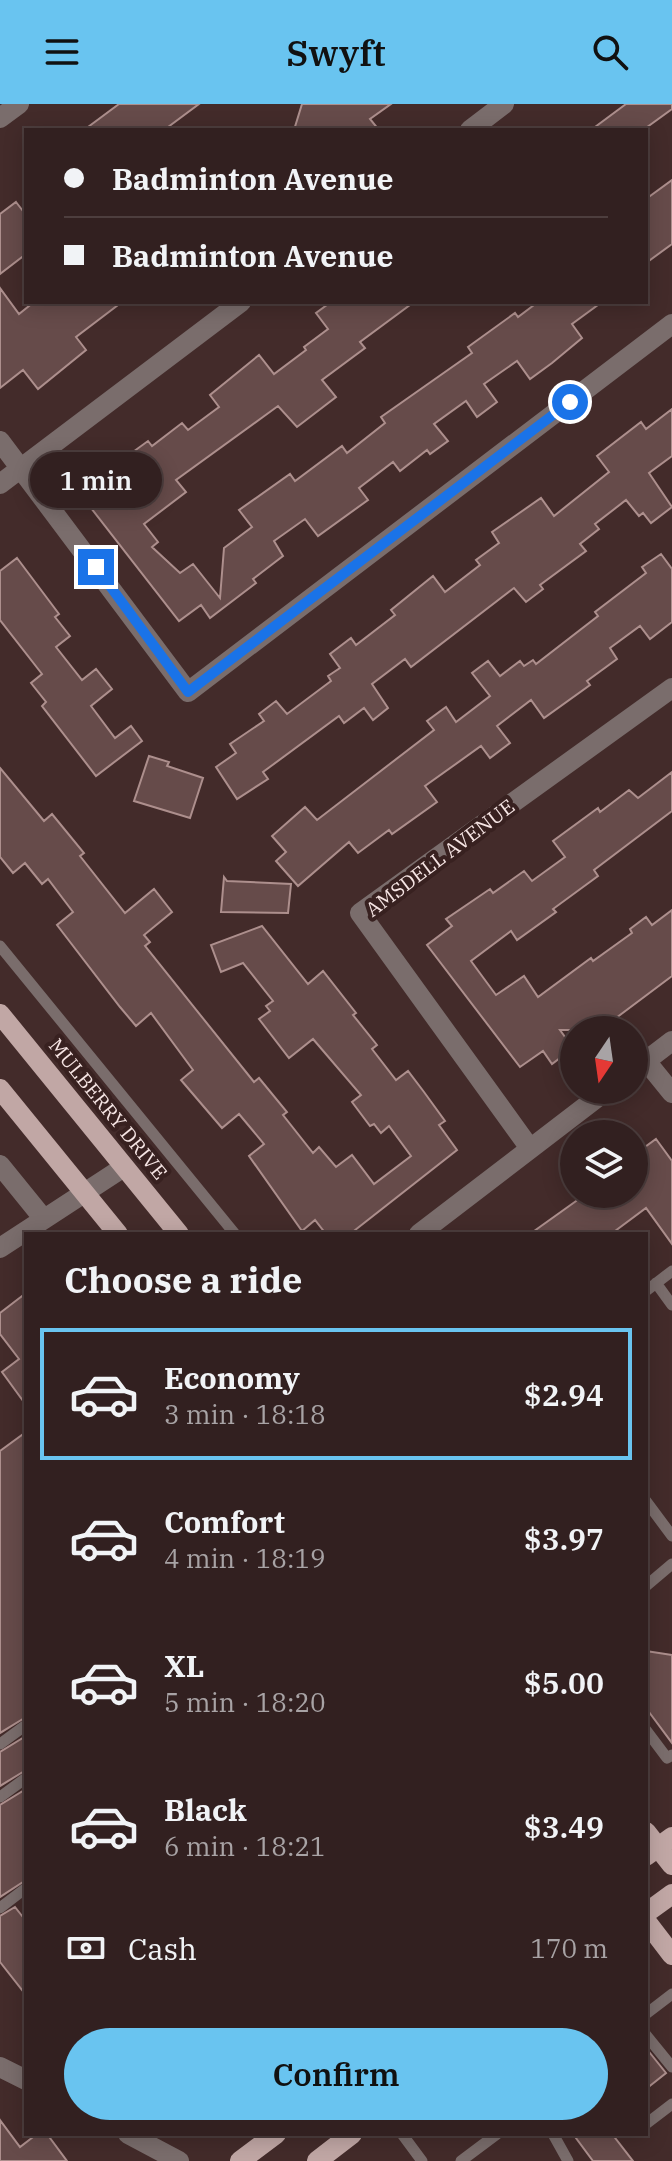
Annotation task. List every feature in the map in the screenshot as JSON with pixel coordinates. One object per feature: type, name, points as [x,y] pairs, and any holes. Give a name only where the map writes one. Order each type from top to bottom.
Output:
[{"type":"main road","name":"MULBERRY DRIVE","points":[[0,1014],[177,1232]]},
{"type":"main road","points":[[0,1089],[116,1232]]},
{"type":"main road","points":[[656,1843],[672,1865]]},
{"type":"main road","points":[[648,1912],[672,1894]]},
{"type":"main road","points":[[648,1924],[672,1955]]},
{"type":"main road","points":[[240,2161],[273,2136]]},
{"type":"main road","points":[[317,2161],[349,2136]]},
{"type":"street","points":[[0,118],[19,104]]},
{"type":"street","points":[[473,128],[504,104]]},
{"type":"street","points":[[0,484],[238,304]]},
{"type":"street","points":[[0,441],[188,692],[672,324]]},
{"type":"street","name":"AMSDELL AVENUE","points":[[529,1147],[360,913],[672,688]]},
{"type":"street","points":[[648,1059],[672,1041]]},
{"type":"street","points":[[648,1072],[672,1093]]},
{"type":"street","points":[[422,1232],[588,1104]]},
{"type":"street","points":[[0,1165],[43,1218]]},
{"type":"street","points":[[0,1248],[124,1167]]},
{"type":"street","points":[[0,2067],[24,2079]]},
{"type":"street","points":[[132,2136],[179,2161]]},
{"type":"lane","points":[[0,946],[233,1232]]},
{"type":"lane","points":[[672,1271],[651,1287],[672,1305]]},
{"type":"lane","points":[[648,1504],[672,1536]]},
{"type":"lane","points":[[648,1584],[672,1564]]},
{"type":"lane","points":[[0,1744],[24,1726]]},
{"type":"lane","points":[[648,1733],[667,1758],[672,1755]]},
{"type":"lane","points":[[0,1797],[24,1779]]},
{"type":"lane","points":[[0,1908],[24,1890]]},
{"type":"lane","points":[[648,2013],[670,2000]]},
{"type":"lane","points":[[648,2037],[672,2067]]},
{"type":"lane","points":[[648,2122],[672,2104]]},
{"type":"lane","points":[[403,2136],[422,2161]]},
{"type":"lane","points":[[461,2161],[494,2136]]},
{"type":"lane","points":[[554,2136],[568,2161]]},
{"type":"building","points":[[119,104],[199,104],[167,128],[87,128]]},
{"type":"building","points":[[302,104],[391,104],[370,119],[377,128],[295,128]]},
{"type":"building","points":[[626,104],[672,104],[672,109],[646,128],[594,128]]},
{"type":"building","points":[[672,180],[672,244],[648,262],[648,198]]},
{"type":"building","points":[[16,202],[24,212],[24,256],[0,274],[0,214]]},
{"type":"building","points":[[0,288],[19,314],[32,304],[119,304],[76,337],[86,350],[38,389],[23,370],[0,388]]},
{"type":"building","points":[[328,304],[411,304],[360,342],[365,348],[322,380],[336,397],[297,427],[278,406],[176,480],[186,492],[144,524],[158,542],[152,547],[180,573],[193,564],[220,598],[224,548],[252,527],[239,510],[290,474],[295,481],[342,446],[347,453],[385,423],[381,417],[472,353],[468,347],[515,313],[518,317],[535,304],[599,304],[572,324],[582,338],[552,363],[530,379],[517,361],[484,384],[497,402],[477,417],[466,401],[434,424],[448,441],[430,454],[427,450],[400,471],[393,462],[359,488],[368,500],[318,536],[305,519],[274,541],[283,556],[253,579],[256,583],[210,618],[201,605],[179,621],[84,499],[109,480],[104,473],[148,441],[152,446],[182,423],[188,430],[219,407],[210,395],[259,355],[274,374],[306,350],[304,347],[328,329],[316,313]]},
{"type":"building","points":[[672,409],[672,456],[649,473],[672,507],[651,523],[643,513],[639,516],[626,500],[595,524],[599,529],[580,544],[586,551],[540,585],[543,589],[526,602],[514,588],[411,667],[405,659],[372,684],[388,708],[373,720],[364,708],[344,723],[339,716],[263,772],[268,779],[237,799],[216,767],[236,753],[230,744],[264,721],[259,714],[276,701],[287,714],[331,681],[328,676],[340,668],[330,654],[351,638],[356,645],[395,615],[391,610],[433,576],[445,592],[480,565],[476,560],[499,543],[492,532],[541,498],[554,516],[609,472],[597,456],[641,422],[646,429]]},
{"type":"building","points":[[661,554],[672,569],[672,622],[650,639],[640,626],[610,648],[617,659],[587,681],[590,685],[544,718],[531,700],[497,726],[510,743],[490,758],[481,746],[425,786],[437,802],[392,834],[389,830],[358,853],[349,842],[298,886],[276,861],[286,852],[272,836],[305,807],[317,820],[434,730],[427,721],[446,707],[456,722],[490,696],[472,673],[488,661],[500,676],[520,661],[524,666],[533,660],[536,664],[598,616],[595,612],[646,573],[642,567]]},
{"type":"building","points":[[17,558],[59,614],[55,617],[70,636],[56,647],[82,680],[96,669],[112,689],[91,706],[115,738],[131,726],[142,741],[96,776],[42,706],[46,702],[31,683],[42,674],[0,620],[0,571]]},
{"type":"building","points":[[149,756],[169,762],[167,766],[203,778],[190,818],[134,801]]},
{"type":"building","points":[[0,768],[44,821],[52,814],[84,853],[80,856],[125,913],[154,889],[172,912],[144,935],[150,942],[145,946],[254,1082],[259,1078],[287,1112],[283,1115],[313,1153],[319,1147],[336,1167],[352,1155],[374,1184],[411,1156],[389,1126],[381,1133],[374,1124],[370,1126],[352,1102],[361,1095],[313,1039],[289,1058],[259,1019],[270,1011],[266,1006],[273,1001],[243,963],[221,972],[211,945],[262,926],[308,984],[323,971],[356,1013],[353,1015],[377,1045],[372,1049],[396,1080],[408,1071],[424,1092],[445,1121],[439,1125],[457,1150],[353,1232],[324,1232],[315,1220],[302,1231],[249,1156],[264,1144],[239,1114],[222,1128],[181,1080],[193,1070],[151,1013],[136,1026],[120,1007],[57,925],[73,912],[48,879],[42,884],[25,863],[13,873],[0,857]]},
{"type":"building","points":[[672,772],[672,811],[594,870],[598,876],[553,909],[556,912],[517,940],[511,931],[471,961],[496,995],[524,976],[538,997],[591,958],[593,961],[632,933],[630,929],[646,917],[652,925],[672,910],[672,976],[619,1016],[560,1016],[560,1058],[552,1064],[543,1051],[520,1067],[427,945],[452,926],[446,919],[490,889],[493,893],[524,871],[532,881],[565,857],[553,841],[598,808],[600,812],[629,790],[638,798]]},
{"type":"building","points":[[224,877],[227,881],[291,884],[288,913],[221,912]]},
{"type":"building","points":[[656,1139],[672,1161],[672,1244],[646,1208],[648,1145]]},
{"type":"building","points":[[566,1208],[646,1208],[614,1232],[533,1232]]},
{"type":"building","points":[[24,1295],[24,1402],[2,1372],[19,1359],[0,1334],[0,1313]]},
{"type":"building","points":[[24,1433],[24,1718],[0,1733],[0,1451]]},
{"type":"building","points":[[648,1651],[672,1655],[672,1743],[648,1711]]},
{"type":"building","points":[[24,1737],[24,1771],[0,1786],[0,1752]]},
{"type":"building","points":[[24,1790],[24,1881],[0,1897],[0,1805]]},
{"type":"building","points":[[15,1907],[24,1918],[24,1992],[0,1962],[0,1916]]},
{"type":"building","points":[[648,2050],[666,2073],[648,2087]]},
{"type":"building","points":[[0,2120],[20,2147],[34,2136],[48,2136],[67,2161],[0,2161]]},
{"type":"building","points":[[574,2136],[614,2136],[633,2161],[593,2161]]},
{"type":"route","points":[[96,567],[188,692],[570,402]]}]
